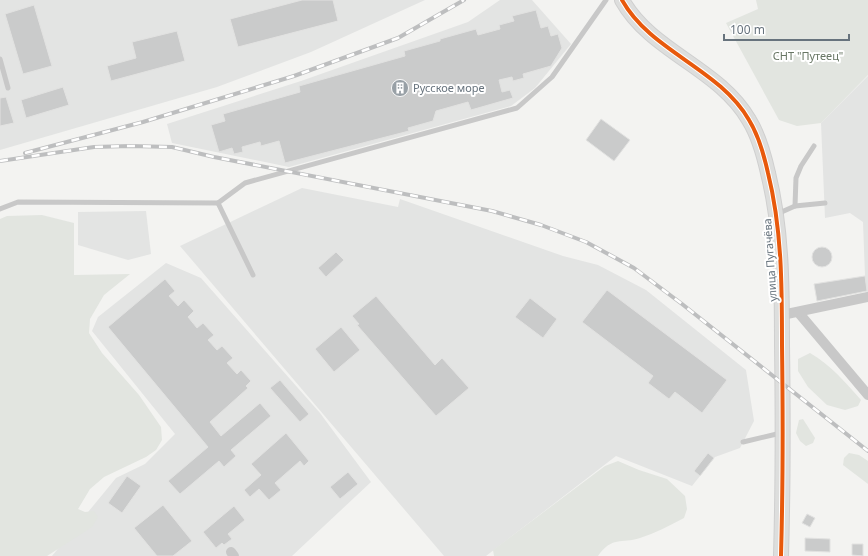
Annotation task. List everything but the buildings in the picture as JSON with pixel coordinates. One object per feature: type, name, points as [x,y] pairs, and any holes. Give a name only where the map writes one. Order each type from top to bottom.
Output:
[{"type":"street","name":"улица Пугачёва","points":[[622,0],[629,13],[648,31],[719,85],[736,102],[745,114],[763,152],[780,236],[784,433],[781,556]]},
{"type":"street","points":[[782,315],[868,297]]},
{"type":"street","points":[[798,312],[868,395]]},
{"type":"lane","points":[[0,209],[18,202],[218,204],[245,184],[516,108],[552,77],[606,0]]},
{"type":"lane","points":[[0,60],[8,88]]},
{"type":"lane","points":[[795,206],[796,178],[800,166],[814,146]]},
{"type":"lane","points":[[776,214],[795,206],[825,203]]},
{"type":"lane","points":[[218,204],[253,275]]},
{"type":"lane","points":[[743,442],[784,433]]},
{"type":"shaded area","points":[[0,0],[425,0],[311,52],[217,87],[0,150]]},
{"type":"shaded area","name":"Русское море","points":[[500,0],[532,0],[571,44],[535,88],[511,106],[289,167],[172,143],[167,124],[301,81],[468,22]]},
{"type":"shaded area","points":[[868,76],[867,292],[863,222],[850,213],[825,218],[821,123]]},
{"type":"shaded area","points":[[302,188],[398,207],[400,199],[563,256],[598,265],[646,290],[746,370],[754,421],[740,448],[715,457],[692,486],[616,456],[486,556],[444,556],[180,246]]},
{"type":"shaded area","points":[[146,211],[151,254],[128,260],[78,245],[78,212]]},
{"type":"shaded area","points":[[166,263],[201,278],[320,413],[371,482],[292,556],[52,556],[116,478],[145,464],[175,434],[92,331],[98,317]]},
{"type":"green space","name":"СНТ \"Путеец\"","points":[[756,0],[868,0],[868,75],[821,123],[797,126],[779,120],[726,23],[758,9]]},
{"type":"green space","points":[[42,215],[74,223],[74,275],[130,274],[104,295],[90,319],[89,333],[102,353],[139,395],[161,427],[162,440],[156,450],[146,457],[104,477],[90,489],[78,509],[85,512],[94,511],[98,517],[92,527],[47,556],[0,556],[0,219],[7,216]]},
{"type":"green space","points":[[810,353],[831,368],[861,400],[858,406],[845,410],[827,405],[808,387],[798,371],[798,359]]},
{"type":"green space","points":[[803,419],[815,438],[813,443],[806,446],[800,441],[796,433],[799,420]]},
{"type":"green space","points":[[849,453],[859,455],[868,461],[868,484],[843,465],[844,458]]},
{"type":"green space","points":[[618,461],[639,470],[667,479],[685,496],[687,509],[684,518],[640,538],[612,543],[598,556],[494,556],[493,550],[605,466]]},
{"type":"railway","points":[[25,153],[143,122],[294,76],[398,38],[464,0]]},
{"type":"railway","points":[[0,161],[94,147],[172,147],[214,157],[492,211],[541,225],[586,242],[634,268],[682,304],[868,451]]},
{"type":"cycle path","points":[[622,0],[635,18],[650,33],[721,87],[736,102],[753,126],[763,153],[773,194],[779,237],[782,302],[783,425],[781,556]]},
{"type":"place","name":"Русское море","points":[[400,88]]}]
